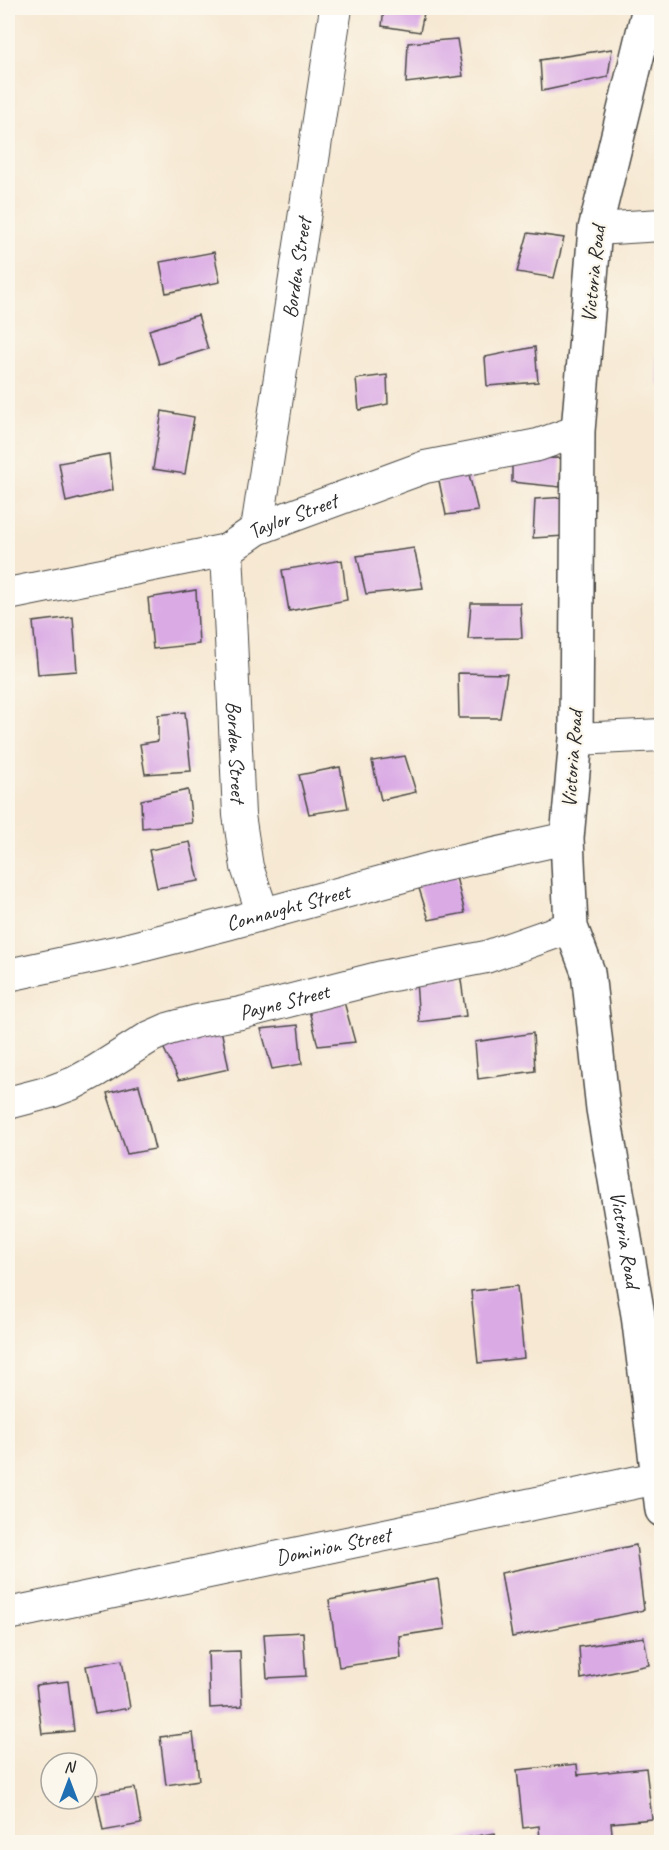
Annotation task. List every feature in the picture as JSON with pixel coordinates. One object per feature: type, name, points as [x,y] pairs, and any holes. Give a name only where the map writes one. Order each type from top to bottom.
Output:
[{"type":"main road","name":"Victoria Road","points":[[649,8],[595,229],[578,431],[576,739],[567,838],[571,927],[588,972],[603,1109],[638,1315],[662,1510]]},
{"type":"street","name":"Borden Street","points":[[257,529],[336,8]]},
{"type":"street","points":[[595,229],[662,225]]},
{"type":"street","name":"Taylor Street","points":[[8,594],[226,550],[257,529],[425,467],[538,445],[578,431]]},
{"type":"street","name":"Borden Street","points":[[226,550],[239,815],[247,867],[263,914]]},
{"type":"street","points":[[576,739],[662,735]]},
{"type":"street","name":"Connaught Street","points":[[8,975],[121,951],[440,866],[567,838]]},
{"type":"street","name":"Payne Street","points":[[8,1103],[51,1092],[74,1083],[150,1037],[168,1029],[197,1021],[241,1014],[382,977],[486,957],[571,927]]},
{"type":"street","name":"Dominion Street","points":[[8,1614],[657,1478]]},
{"type":"building","points":[[384,8],[425,8],[420,32],[382,26]]},
{"type":"building","points":[[457,39],[463,76],[406,83],[408,43]]},
{"type":"building","points":[[612,49],[608,77],[542,91],[540,60]]},
{"type":"building","points":[[528,233],[564,238],[554,278],[517,272]]},
{"type":"building","points":[[214,252],[220,282],[166,293],[160,262]]},
{"type":"building","points":[[198,315],[208,349],[159,364],[149,330]]},
{"type":"building","points":[[535,347],[538,382],[487,386],[485,357]]},
{"type":"building","points":[[657,356],[662,357],[662,385],[659,385]]},
{"type":"building","points":[[387,375],[388,404],[359,410],[356,379]]},
{"type":"building","points":[[162,411],[194,417],[185,474],[153,469]]},
{"type":"building","points":[[109,454],[113,490],[66,502],[59,463]]},
{"type":"building","points":[[561,458],[560,487],[512,482],[512,459]]},
{"type":"building","points":[[468,470],[478,511],[446,515],[438,476]]},
{"type":"building","points":[[567,497],[565,536],[533,538],[535,499]]},
{"type":"building","points":[[414,548],[423,588],[366,594],[357,556]]},
{"type":"building","points":[[342,560],[347,600],[289,611],[282,570]]},
{"type":"building","points":[[196,590],[199,644],[153,649],[148,598]]},
{"type":"building","points":[[471,603],[520,603],[522,638],[468,639]]},
{"type":"building","points":[[73,617],[77,671],[38,674],[33,622]]},
{"type":"building","points":[[458,673],[507,674],[500,718],[459,718]]},
{"type":"building","points":[[185,712],[191,771],[145,774],[140,744],[158,741],[158,715]]},
{"type":"building","points":[[405,756],[416,792],[381,800],[372,761]]},
{"type":"building","points":[[340,767],[348,808],[309,814],[299,775]]},
{"type":"building","points":[[188,790],[192,823],[142,828],[141,800]]},
{"type":"building","points":[[190,842],[199,881],[157,888],[149,850]]},
{"type":"building","points":[[455,873],[465,913],[429,920],[417,882]]},
{"type":"building","points":[[460,973],[466,1016],[419,1022],[416,981]]},
{"type":"building","points":[[343,998],[355,1042],[318,1046],[308,1006]]},
{"type":"building","points":[[298,1025],[302,1064],[272,1069],[261,1029]]},
{"type":"building","points":[[221,1029],[229,1069],[179,1080],[163,1047]]},
{"type":"building","points":[[533,1033],[535,1071],[478,1079],[475,1042]]},
{"type":"building","points":[[139,1085],[155,1149],[127,1154],[107,1093]]},
{"type":"building","points":[[517,1286],[524,1358],[478,1363],[471,1291]]},
{"type":"building","points":[[636,1545],[644,1610],[512,1637],[501,1573]]},
{"type":"building","points":[[438,1579],[445,1629],[399,1636],[401,1658],[339,1667],[329,1600]]},
{"type":"building","points":[[303,1632],[306,1676],[267,1678],[264,1634]]},
{"type":"building","points":[[644,1637],[649,1665],[581,1679],[579,1647]]},
{"type":"building","points":[[240,1651],[242,1706],[210,1708],[208,1652]]},
{"type":"building","points":[[122,1660],[130,1708],[95,1714],[86,1666]]},
{"type":"building","points":[[68,1681],[74,1731],[42,1734],[36,1685]]},
{"type":"building","points":[[193,1733],[199,1780],[166,1785],[160,1737]]},
{"type":"building","points":[[577,1764],[578,1775],[646,1768],[652,1819],[611,1823],[613,1842],[540,1842],[539,1826],[523,1828],[517,1770]]},
{"type":"building","points":[[135,1788],[141,1824],[103,1831],[99,1794]]},
{"type":"building","points":[[495,1833],[497,1842],[459,1842],[459,1839]]}]
